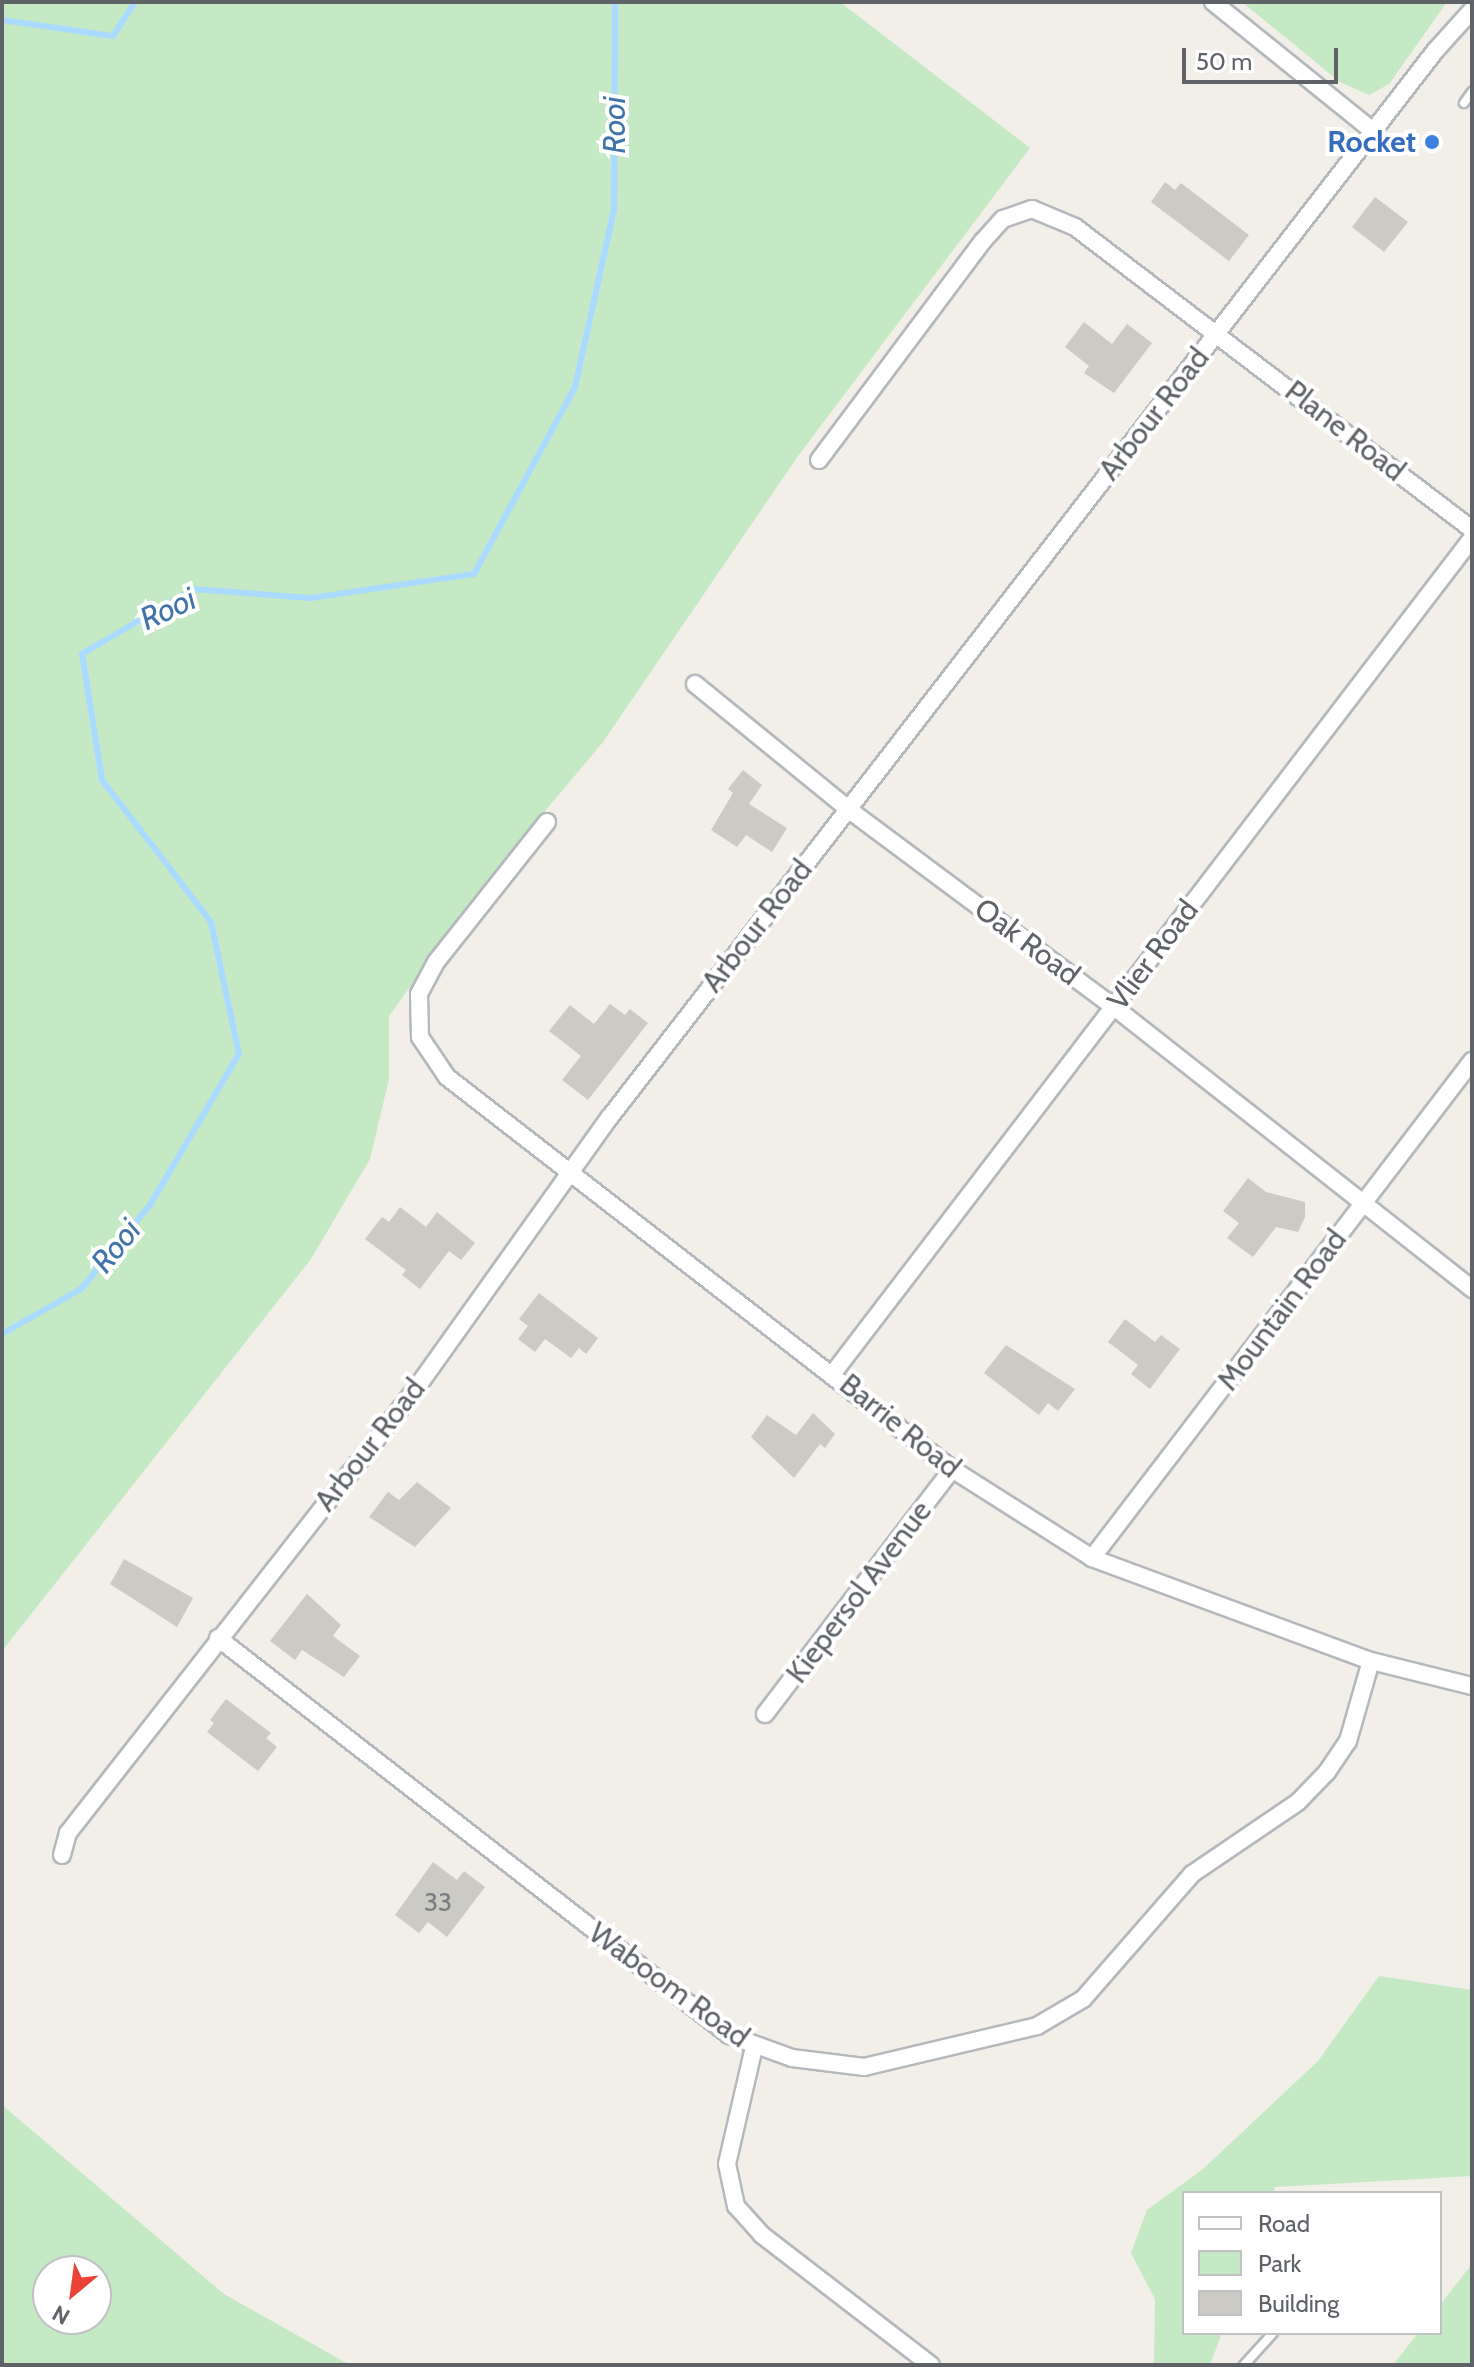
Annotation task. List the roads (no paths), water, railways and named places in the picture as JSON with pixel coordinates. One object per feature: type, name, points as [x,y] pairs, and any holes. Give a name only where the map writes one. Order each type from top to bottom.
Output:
[{"type":"street","points":[[1213,2],[1374,132]]},
{"type":"street","name":"Arbour Road","points":[[62,1855],[68,1833],[415,1390],[571,1173],[848,809],[1472,10]]},
{"type":"street","name":"Plane Road","points":[[819,460],[983,241],[1019,210],[1032,209],[1062,218],[1472,529]]},
{"type":"street","name":"Vlier Road","points":[[834,1372],[1472,538]]},
{"type":"street","name":"Oak Road","points":[[695,684],[848,809],[1114,1007],[1472,1289]]},
{"type":"street","name":"Barrie Road","points":[[547,822],[436,962],[419,994],[418,1023],[423,1045],[447,1077],[834,1372],[952,1469],[1092,1558],[1371,1661],[1472,1686]]},
{"type":"street","name":"Mountain Road","points":[[1092,1558],[1472,1061]]},
{"type":"street","name":"Kiepersol Avenue","points":[[765,1714],[952,1469]]},
{"type":"street","name":"Waboom Road","points":[[218,1638],[715,2026],[754,2047],[825,2065],[864,2067],[981,2043],[1054,2018],[1094,1988],[1204,1863],[1298,1802],[1327,1772],[1348,1741],[1371,1661]]},
{"type":"street","points":[[754,2047],[727,2164],[736,2206],[762,2235],[931,2365]]},
{"type":"lane","points":[[1464,103],[1472,92]]},
{"type":"lane","points":[[1244,2365],[1271,2335]]},
{"type":"waterway","points":[[2,20],[113,36],[135,2]]},
{"type":"waterway","name":"Rooi","points":[[2,1334],[81,1289],[150,1205],[239,1054],[211,922],[102,780],[82,654],[193,589],[311,598],[474,574],[575,387],[614,210],[615,2]]},
{"type":"place","name":"Rocket","points":[[1432,142]]}]
